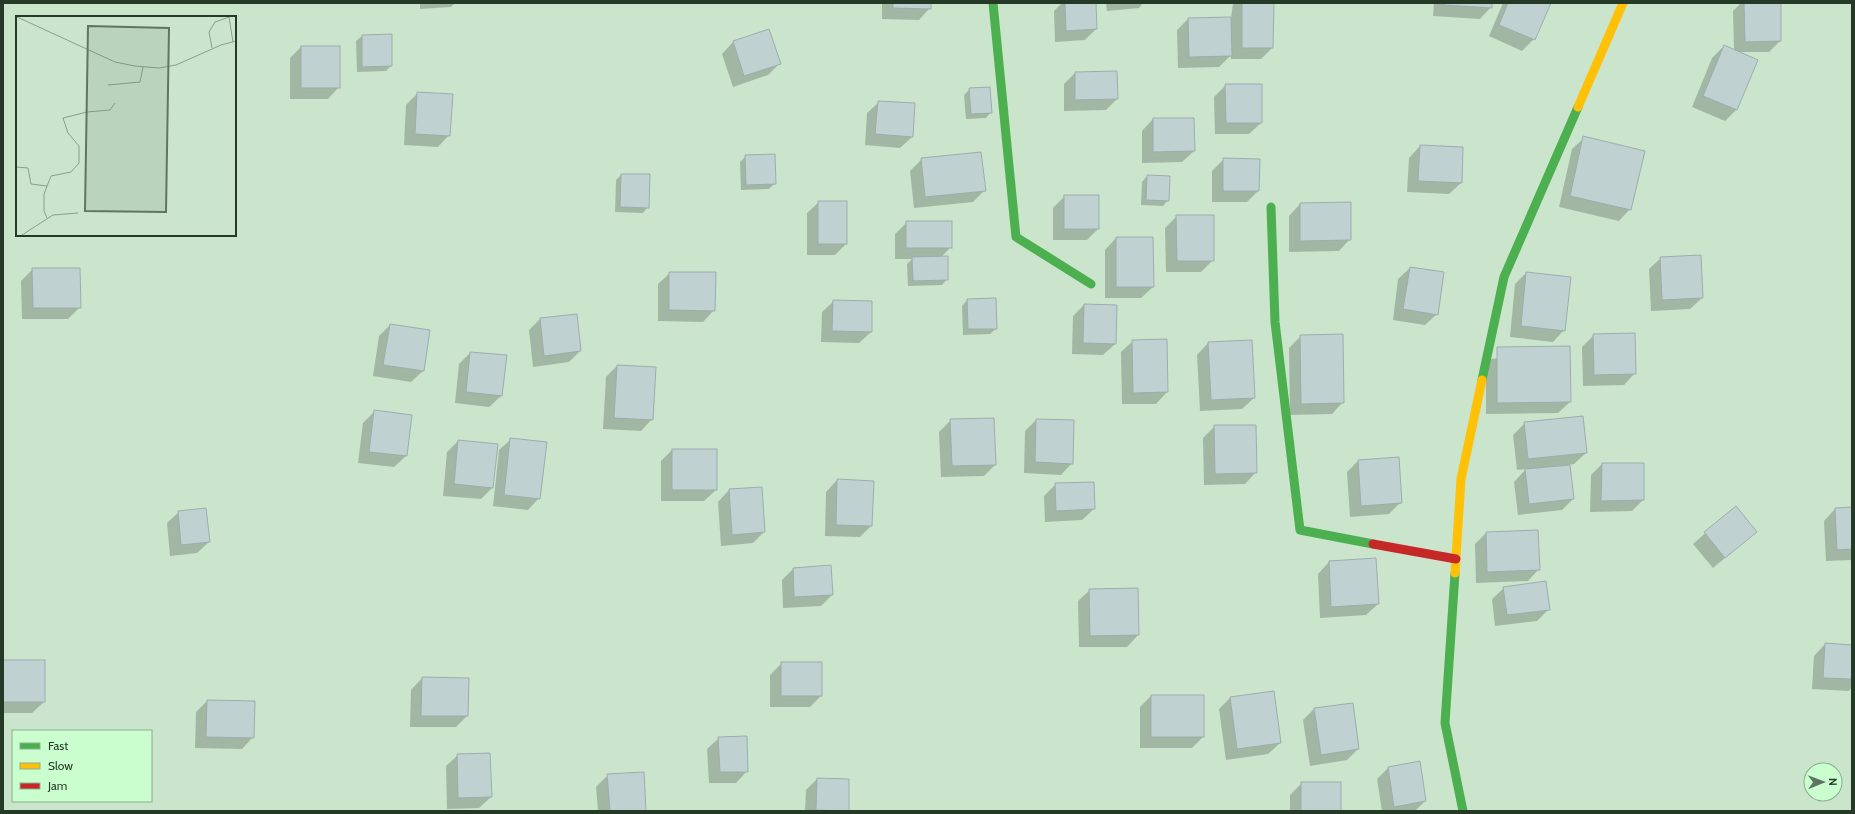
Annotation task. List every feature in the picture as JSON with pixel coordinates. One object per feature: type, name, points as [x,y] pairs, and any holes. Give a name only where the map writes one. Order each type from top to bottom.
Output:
[{"type":"main road","points":[[993,3],[1016,237],[1091,284]]},
{"type":"main road","points":[[1463,811],[1445,723],[1461,479],[1504,277],[1623,3]]},
{"type":"main road","points":[[1271,206],[1276,322],[1300,530],[1456,559]]},
{"type":"building","points":[[893,3],[931,3],[931,9],[893,8]]},
{"type":"building","points":[[1065,3],[1096,3],[1097,29],[1066,31]]},
{"type":"building","points":[[1242,3],[1274,3],[1273,48],[1242,48]]},
{"type":"building","points":[[1444,3],[1492,3],[1492,8],[1444,5]]},
{"type":"building","points":[[1508,3],[1551,3],[1535,40],[1499,25]]},
{"type":"building","points":[[1744,3],[1781,3],[1781,41],[1745,42]]},
{"type":"building","points":[[1231,17],[1232,56],[1189,57],[1188,18]]},
{"type":"building","points":[[769,29],[781,64],[744,76],[733,41]]},
{"type":"building","points":[[392,34],[392,66],[362,67],[362,35]]},
{"type":"building","points":[[1724,45],[1758,60],[1737,110],[1703,96]]},
{"type":"building","points":[[301,46],[340,46],[340,88],[301,88]]},
{"type":"building","points":[[1117,71],[1118,99],[1075,100],[1075,72]]},
{"type":"building","points":[[1225,84],[1262,84],[1262,123],[1226,123]]},
{"type":"building","points":[[990,87],[992,113],[971,114],[969,88]]},
{"type":"building","points":[[417,92],[453,94],[450,136],[415,134]]},
{"type":"building","points":[[878,101],[915,103],[913,137],[875,134]]},
{"type":"building","points":[[1153,118],[1194,118],[1195,151],[1153,152]]},
{"type":"building","points":[[1583,136],[1645,151],[1631,210],[1570,196]]},
{"type":"building","points":[[1420,145],[1463,147],[1462,183],[1418,181]]},
{"type":"building","points":[[981,152],[986,191],[925,197],[921,158]]},
{"type":"building","points":[[775,154],[776,184],[746,185],[745,155]]},
{"type":"building","points":[[1223,158],[1260,159],[1259,191],[1223,191]]},
{"type":"building","points":[[621,174],[650,174],[649,208],[620,207]]},
{"type":"building","points":[[1147,175],[1170,176],[1169,201],[1146,200]]},
{"type":"building","points":[[1064,195],[1099,195],[1099,229],[1064,229]]},
{"type":"building","points":[[818,201],[847,201],[847,244],[818,244]]},
{"type":"building","points":[[1351,202],[1351,240],[1300,241],[1300,203]]},
{"type":"building","points":[[1176,215],[1214,215],[1214,261],[1177,261]]},
{"type":"building","points":[[906,221],[952,221],[952,248],[906,248]]},
{"type":"building","points":[[1116,237],[1153,237],[1154,287],[1116,287]]},
{"type":"building","points":[[1701,255],[1703,298],[1662,300],[1660,257]]},
{"type":"building","points":[[948,256],[948,280],[913,281],[912,257]]},
{"type":"building","points":[[1410,267],[1444,272],[1438,315],[1403,309]]},
{"type":"building","points":[[32,268],[80,268],[81,308],[33,308]]},
{"type":"building","points":[[669,272],[716,272],[715,311],[669,310]]},
{"type":"building","points":[[1526,272],[1571,277],[1565,331],[1521,326]]},
{"type":"building","points":[[996,298],[997,329],[968,329],[967,299]]},
{"type":"building","points":[[833,300],[872,301],[872,332],[832,331]]},
{"type":"building","points":[[1084,304],[1117,305],[1116,344],[1083,343]]},
{"type":"building","points":[[577,314],[581,351],[544,356],[540,318]]},
{"type":"building","points":[[390,324],[430,330],[424,371],[383,365]]},
{"type":"building","points":[[1635,333],[1636,374],[1594,375],[1593,334]]},
{"type":"building","points":[[1343,334],[1344,403],[1301,404],[1300,335]]},
{"type":"building","points":[[1167,339],[1168,392],[1133,393],[1132,340]]},
{"type":"building","points":[[1252,340],[1255,398],[1211,400],[1208,342]]},
{"type":"building","points":[[1570,346],[1571,402],[1497,403],[1497,347]]},
{"type":"building","points":[[470,352],[507,355],[502,396],[466,392]]},
{"type":"building","points":[[617,365],[656,367],[653,420],[614,418]]},
{"type":"building","points":[[374,410],[412,415],[407,456],[369,452]]},
{"type":"building","points":[[1583,416],[1587,453],[1528,459],[1524,422]]},
{"type":"building","points":[[994,418],[996,465],[952,466],[950,419]]},
{"type":"building","points":[[1036,419],[1074,420],[1073,464],[1035,462]]},
{"type":"building","points":[[1214,425],[1256,425],[1257,473],[1215,474]]},
{"type":"building","points":[[510,438],[547,442],[540,499],[504,495]]},
{"type":"building","points":[[458,440],[498,444],[493,488],[454,484]]},
{"type":"building","points":[[672,449],[717,449],[717,490],[672,490]]},
{"type":"building","points":[[1399,457],[1402,503],[1361,506],[1358,460]]},
{"type":"building","points":[[1602,463],[1644,463],[1644,500],[1601,501]]},
{"type":"building","points":[[1570,465],[1574,499],[1529,504],[1525,469]]},
{"type":"building","points":[[837,479],[874,481],[872,526],[836,525]]},
{"type":"building","points":[[1094,482],[1095,509],[1056,511],[1055,483]]},
{"type":"building","points":[[762,487],[765,532],[732,535],[729,489]]},
{"type":"building","points":[[1736,506],[1757,532],[1725,558],[1704,532]]},
{"type":"building","points":[[1852,507],[1852,549],[1837,550],[1835,508]]},
{"type":"building","points":[[206,508],[210,542],[181,545],[178,511]]},
{"type":"building","points":[[1538,530],[1540,570],[1487,572],[1486,532]]},
{"type":"building","points":[[1376,558],[1379,604],[1331,607],[1329,561]]},
{"type":"building","points":[[831,565],[833,595],[794,597],[793,568]]},
{"type":"building","points":[[1546,581],[1550,610],[1507,615],[1503,587]]},
{"type":"building","points":[[1138,588],[1139,635],[1090,636],[1089,589]]},
{"type":"building","points":[[1825,643],[1852,645],[1852,679],[1823,678]]},
{"type":"building","points":[[3,660],[45,660],[45,702],[3,702]]},
{"type":"building","points":[[781,662],[822,662],[822,696],[781,696]]},
{"type":"building","points":[[422,677],[469,678],[468,716],[421,716]]},
{"type":"building","points":[[1274,691],[1281,743],[1237,749],[1230,697]]},
{"type":"building","points":[[1151,695],[1204,695],[1204,737],[1151,737]]},
{"type":"building","points":[[207,700],[255,701],[254,738],[206,737]]},
{"type":"building","points":[[1353,703],[1359,749],[1321,755],[1314,708]]},
{"type":"building","points":[[747,736],[748,772],[720,772],[718,737]]},
{"type":"building","points":[[490,753],[492,797],[458,798],[457,754]]},
{"type":"building","points":[[1420,761],[1426,801],[1394,807],[1388,767]]},
{"type":"building","points":[[644,772],[646,811],[610,811],[607,774]]},
{"type":"building","points":[[817,778],[849,779],[849,811],[816,810]]},
{"type":"building","points":[[1301,782],[1341,782],[1341,811],[1301,811]]},
{"type":"traffic: fast","points":[[993,3],[1016,237],[1091,284]]},
{"type":"traffic: fast","points":[[1482,380],[1504,277],[1578,107]]},
{"type":"traffic: fast","points":[[1271,207],[1275,322],[1300,530],[1373,544]]},
{"type":"traffic: fast","points":[[1455,573],[1445,723],[1463,811]]},
{"type":"traffic: slow","points":[[1578,107],[1623,3]]},
{"type":"traffic: slow","points":[[1455,573],[1461,479],[1482,380]]},
{"type":"traffic: jam","points":[[1373,544],[1456,559]]}]
